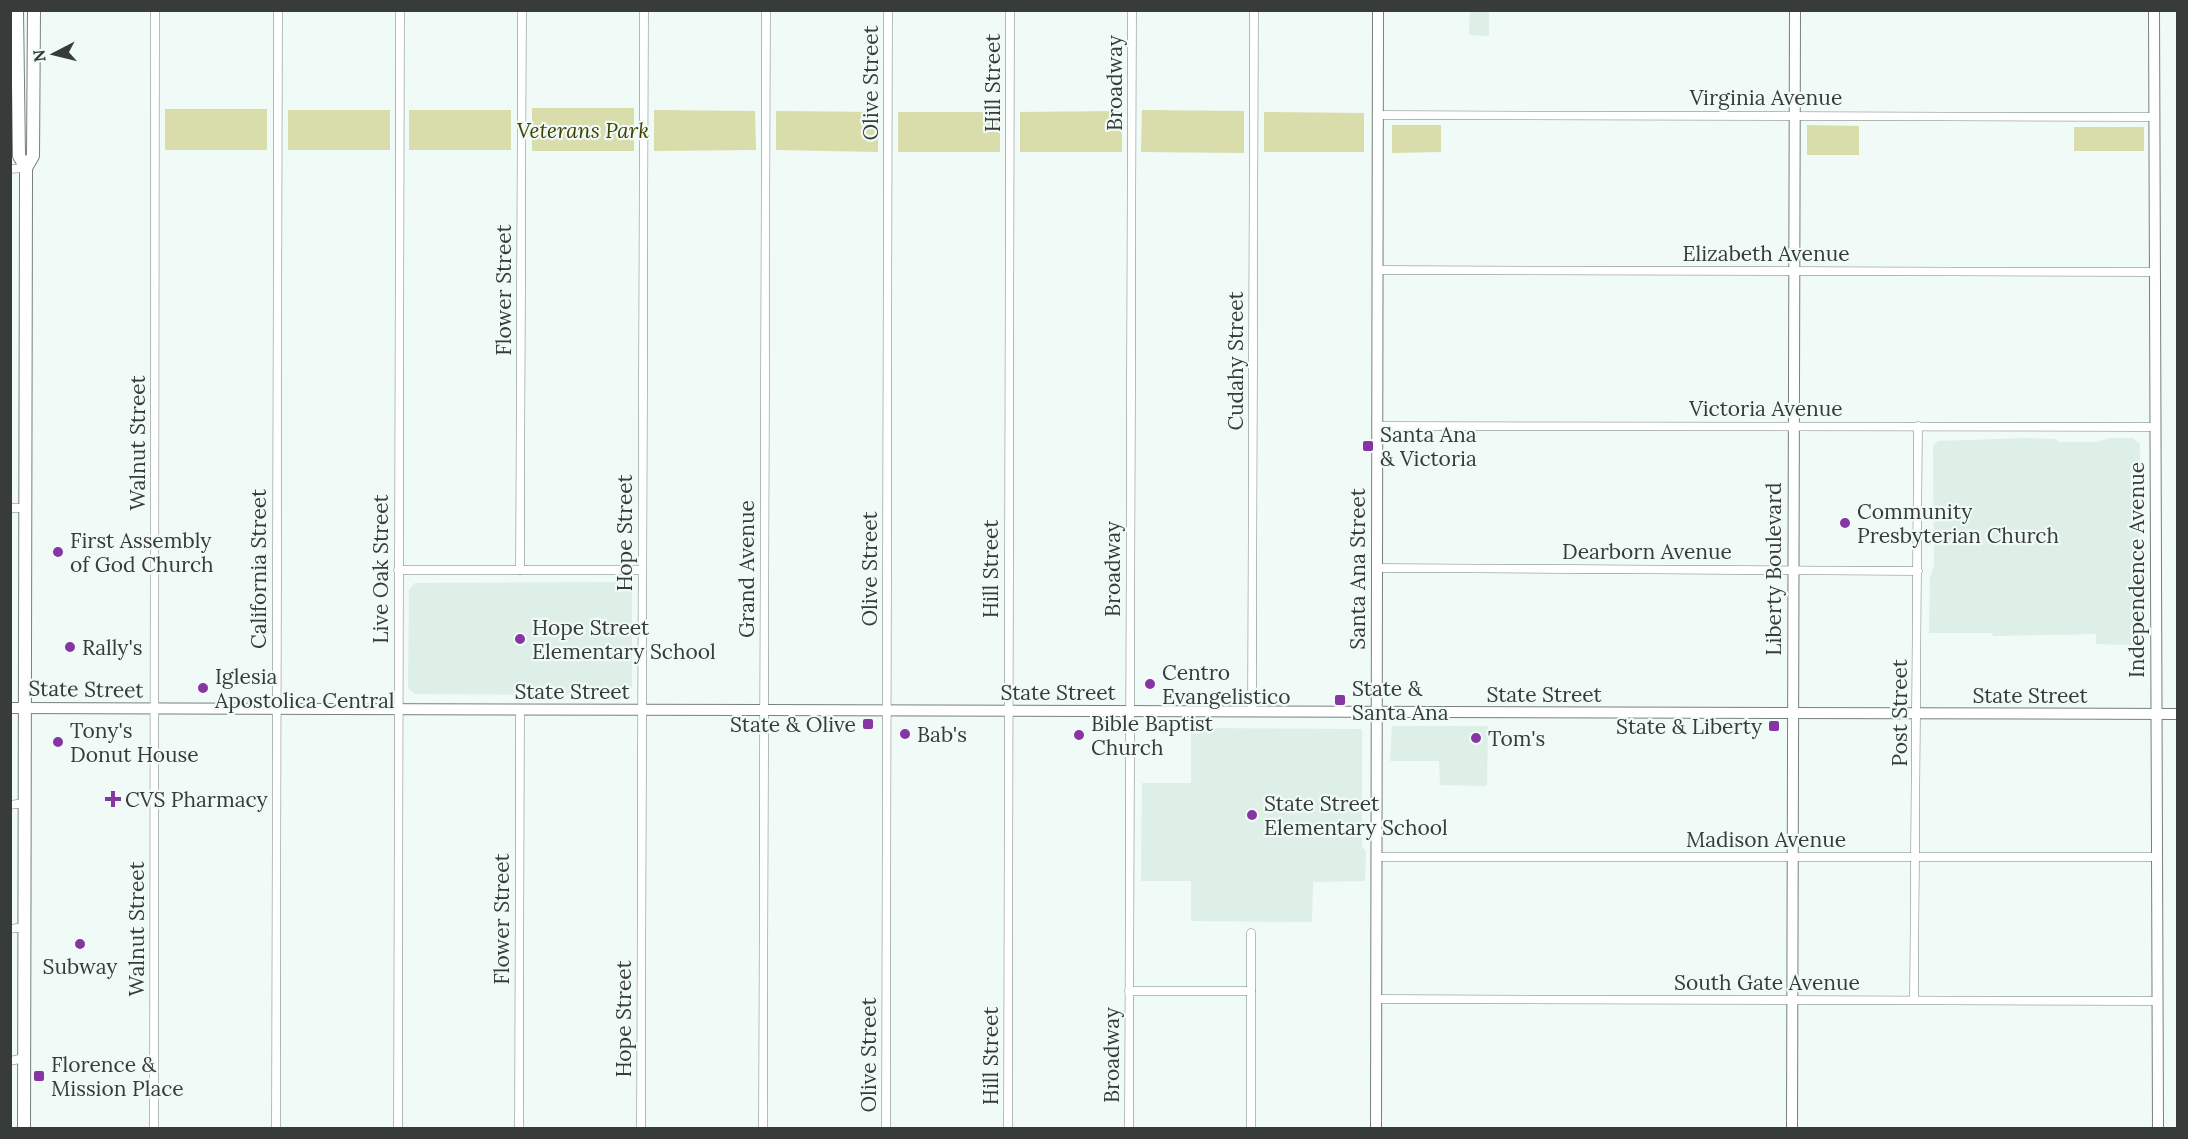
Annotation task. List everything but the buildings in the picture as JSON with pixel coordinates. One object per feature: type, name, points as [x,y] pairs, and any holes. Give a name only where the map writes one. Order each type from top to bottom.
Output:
[{"type":"main road","points":[[17,10],[19,156],[26,168]]},
{"type":"main road","points":[[24,1128],[26,168],[33,156],[34,10]]},
{"type":"street","name":"Walnut Street","points":[[154,1128],[155,10]]},
{"type":"street","name":"California Street","points":[[276,1128],[278,10]]},
{"type":"street","name":"Live Oak Street","points":[[398,1128],[400,10]]},
{"type":"street","name":"Flower Street","points":[[520,570],[522,10]]},
{"type":"street","name":"Hope Street","points":[[640,1128],[644,10]]},
{"type":"street","name":"Grand Avenue","points":[[763,1128],[766,10]]},
{"type":"street","name":"Olive Street","points":[[886,1128],[888,10]]},
{"type":"street","name":"Hill Street","points":[[1008,1128],[1010,10]]},
{"type":"street","name":"Broadway","points":[[1129,1128],[1132,10]]},
{"type":"street","name":"Cudahy Street","points":[[1252,712],[1254,10]]},
{"type":"street","name":"Santa Ana Street","points":[[1376,1128],[1378,10]]},
{"type":"street","name":"Liberty Boulevard","points":[[1792,1128],[1795,10]]},
{"type":"street","name":"Independence Avenue","points":[[2154,10],[2158,1128]]},
{"type":"street","name":"Virginia Avenue","points":[[1378,115],[2154,117]]},
{"type":"street","points":[[10,168],[26,168]]},
{"type":"street","name":"Elizabeth Avenue","points":[[1377,270],[2155,272]]},
{"type":"street","name":"Victoria Avenue","points":[[1377,426],[2155,427]]},
{"type":"street","name":"Post Street","points":[[1914,1000],[1918,714],[1918,426]]},
{"type":"street","points":[[10,508],[25,508]]},
{"type":"street","name":"Dearborn Avenue","points":[[1377,568],[1918,571]]},
{"type":"street","points":[[398,570],[642,570]]},
{"type":"street","name":"State Street","points":[[10,708],[2178,714]]},
{"type":"street","name":"Flower Street","points":[[519,1128],[520,711]]},
{"type":"street","points":[[10,805],[24,803]]},
{"type":"street","name":"Madison Avenue","points":[[1376,857],[2157,857]]},
{"type":"street","points":[[10,929],[24,927]]},
{"type":"street","points":[[1251,933],[1251,1128]]},
{"type":"street","points":[[1129,991],[1251,991]]},
{"type":"street","name":"South Gate Avenue","points":[[1376,999],[2157,1001]]},
{"type":"street","points":[[10,1061],[24,1058]]},
{"type":"shaded area","points":[[1470,11],[1489,11],[1489,36],[1469,35]]},
{"type":"shaded area","points":[[2110,438],[2132,438],[2140,444],[2140,645],[2096,644],[2096,634],[1993,636],[1992,633],[1929,633],[1930,578],[1934,565],[1933,446],[1938,441],[2057,439],[2058,442],[2096,442]]},
{"type":"shaded area","name":"Hope Street Elementary School","points":[[626,582],[632,590],[632,688],[625,695],[415,694],[408,688],[409,590],[415,583]]},
{"type":"shaded area","points":[[1392,726],[1488,726],[1487,786],[1440,785],[1439,761],[1390,761]]},
{"type":"shaded area","name":"State Street Elementary School","points":[[1191,728],[1362,729],[1362,846],[1366,851],[1365,881],[1313,882],[1312,922],[1191,921],[1191,881],[1141,881],[1142,783],[1191,783]]},
{"type":"green space","name":"Veterans Park","points":[[532,108],[634,108],[634,151],[532,151]]},
{"type":"green space","points":[[165,109],[267,109],[267,150],[165,150]]},
{"type":"green space","points":[[288,110],[390,110],[390,150],[288,150]]},
{"type":"green space","name":"Veterans Park","points":[[409,110],[511,110],[511,150],[409,150]]},
{"type":"green space","name":"Veterans Park","points":[[654,110],[755,111],[756,150],[654,151]]},
{"type":"green space","points":[[1142,110],[1244,111],[1244,153],[1141,152]]},
{"type":"green space","points":[[776,111],[878,112],[878,152],[776,150]]},
{"type":"green space","points":[[1122,111],[1122,152],[1020,152],[1020,112]]},
{"type":"green space","points":[[898,112],[1000,112],[1000,152],[898,152]]},
{"type":"green space","points":[[1264,112],[1364,113],[1364,152],[1264,152]]},
{"type":"green space","points":[[1392,125],[1441,125],[1441,152],[1392,153]]},
{"type":"green space","points":[[1807,125],[1859,126],[1859,155],[1807,155]]},
{"type":"green space","points":[[2074,127],[2144,127],[2144,151],[2074,151]]},
{"type":"place","name":"Santa Ana & Victoria","points":[[1368,446]]},
{"type":"place","name":"Community Presbyterian Church","points":[[1845,523]]},
{"type":"place","name":"First Assembly of God Church","points":[[58,552]]},
{"type":"place","name":"Hope Street Elementary School","points":[[520,639]]},
{"type":"place","name":"Rally's","points":[[70,647]]},
{"type":"place","name":"Centro Evangelistico","points":[[1150,684]]},
{"type":"place","name":"Iglesia Apostolica Central","points":[[203,688]]},
{"type":"place","name":"State & Santa Ana","points":[[1340,700]]},
{"type":"place","name":"State & Olive","points":[[868,724]]},
{"type":"place","name":"State & Liberty","points":[[1774,726]]},
{"type":"place","name":"Bab's","points":[[905,734]]},
{"type":"place","name":"Bible Baptist Church","points":[[1079,735]]},
{"type":"place","name":"Tom's","points":[[1476,738]]},
{"type":"place","name":"Tony's Donut House","points":[[58,742]]},
{"type":"place","name":"CVS Pharmacy","points":[[113,799]]},
{"type":"place","name":"State Street Elementary School","points":[[1252,815]]},
{"type":"place","name":"Subway","points":[[80,944]]},
{"type":"place","name":"Florence & Mission Place","points":[[39,1076]]}]
